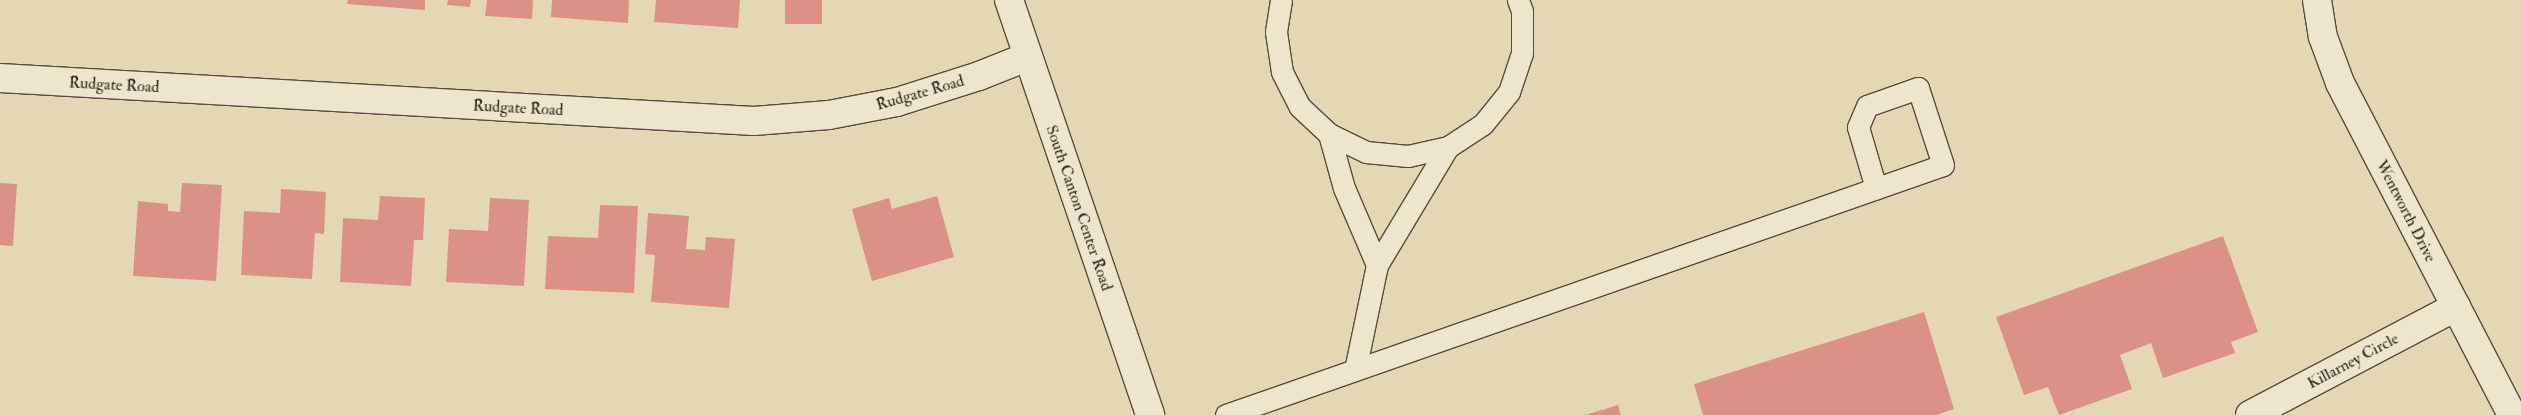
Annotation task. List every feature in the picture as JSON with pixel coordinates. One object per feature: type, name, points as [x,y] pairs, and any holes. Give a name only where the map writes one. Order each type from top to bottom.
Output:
[{"type":"street","name":"South Canton Center Road","points":[[1009,0],[1150,415]]},
{"type":"street","name":"Wentworth Drive","points":[[2317,0],[2323,37],[2340,83],[2512,415]]},
{"type":"street","name":"Rudgate Road","points":[[0,78],[754,122],[829,116],[897,102],[1028,57]]},
{"type":"street","name":"Killarney Circle","points":[[2250,415],[2456,307]]},
{"type":"lane","points":[[1281,0],[1276,32],[1282,72],[1300,107],[1329,134],[1366,152],[1408,156],[1448,147],[1483,124],[1509,92],[1522,52],[1522,11],[1518,0]]},
{"type":"lane","points":[[1226,415],[1943,165],[1918,88],[1867,106],[1858,127],[1876,188]]},
{"type":"lane","points":[[1329,134],[1344,188],[1377,265]]},
{"type":"lane","points":[[1355,370],[1377,265],[1448,147]]},
{"type":"building","points":[[348,0],[425,0],[425,10],[347,4]]},
{"type":"building","points":[[448,0],[471,0],[470,7],[447,5]]},
{"type":"building","points":[[487,0],[533,0],[532,19],[485,16]]},
{"type":"building","points":[[552,0],[629,0],[628,23],[551,17]]},
{"type":"building","points":[[656,0],[740,0],[738,28],[654,22]]},
{"type":"building","points":[[785,0],[822,0],[822,24],[785,24]]},
{"type":"building","points":[[0,183],[17,184],[13,246],[0,245]]},
{"type":"building","points":[[182,183],[222,185],[216,281],[133,276],[138,201],[168,204],[168,211],[180,212]]},
{"type":"building","points":[[281,189],[326,192],[324,234],[315,233],[312,279],[241,275],[244,211],[280,213]]},
{"type":"building","points":[[380,196],[425,198],[423,240],[414,240],[411,286],[340,282],[343,218],[378,220]]},
{"type":"building","points":[[937,196],[954,257],[872,281],[852,209],[889,198],[892,209]]},
{"type":"building","points":[[490,198],[529,200],[524,286],[446,282],[449,229],[488,231]]},
{"type":"building","points":[[600,205],[638,206],[634,293],[545,289],[548,236],[598,238]]},
{"type":"building","points":[[648,213],[689,216],[686,249],[705,250],[706,237],[735,239],[729,308],[651,302],[655,255],[645,254]]},
{"type":"building","points":[[2223,236],[2258,332],[2231,342],[2235,353],[2163,378],[2151,343],[2120,355],[2132,389],[2059,415],[2048,387],[2024,395],[1996,317]]},
{"type":"building","points":[[1924,312],[1954,409],[1936,415],[1703,415],[1694,384]]},
{"type":"building","points":[[1618,405],[1621,415],[1585,415]]}]
